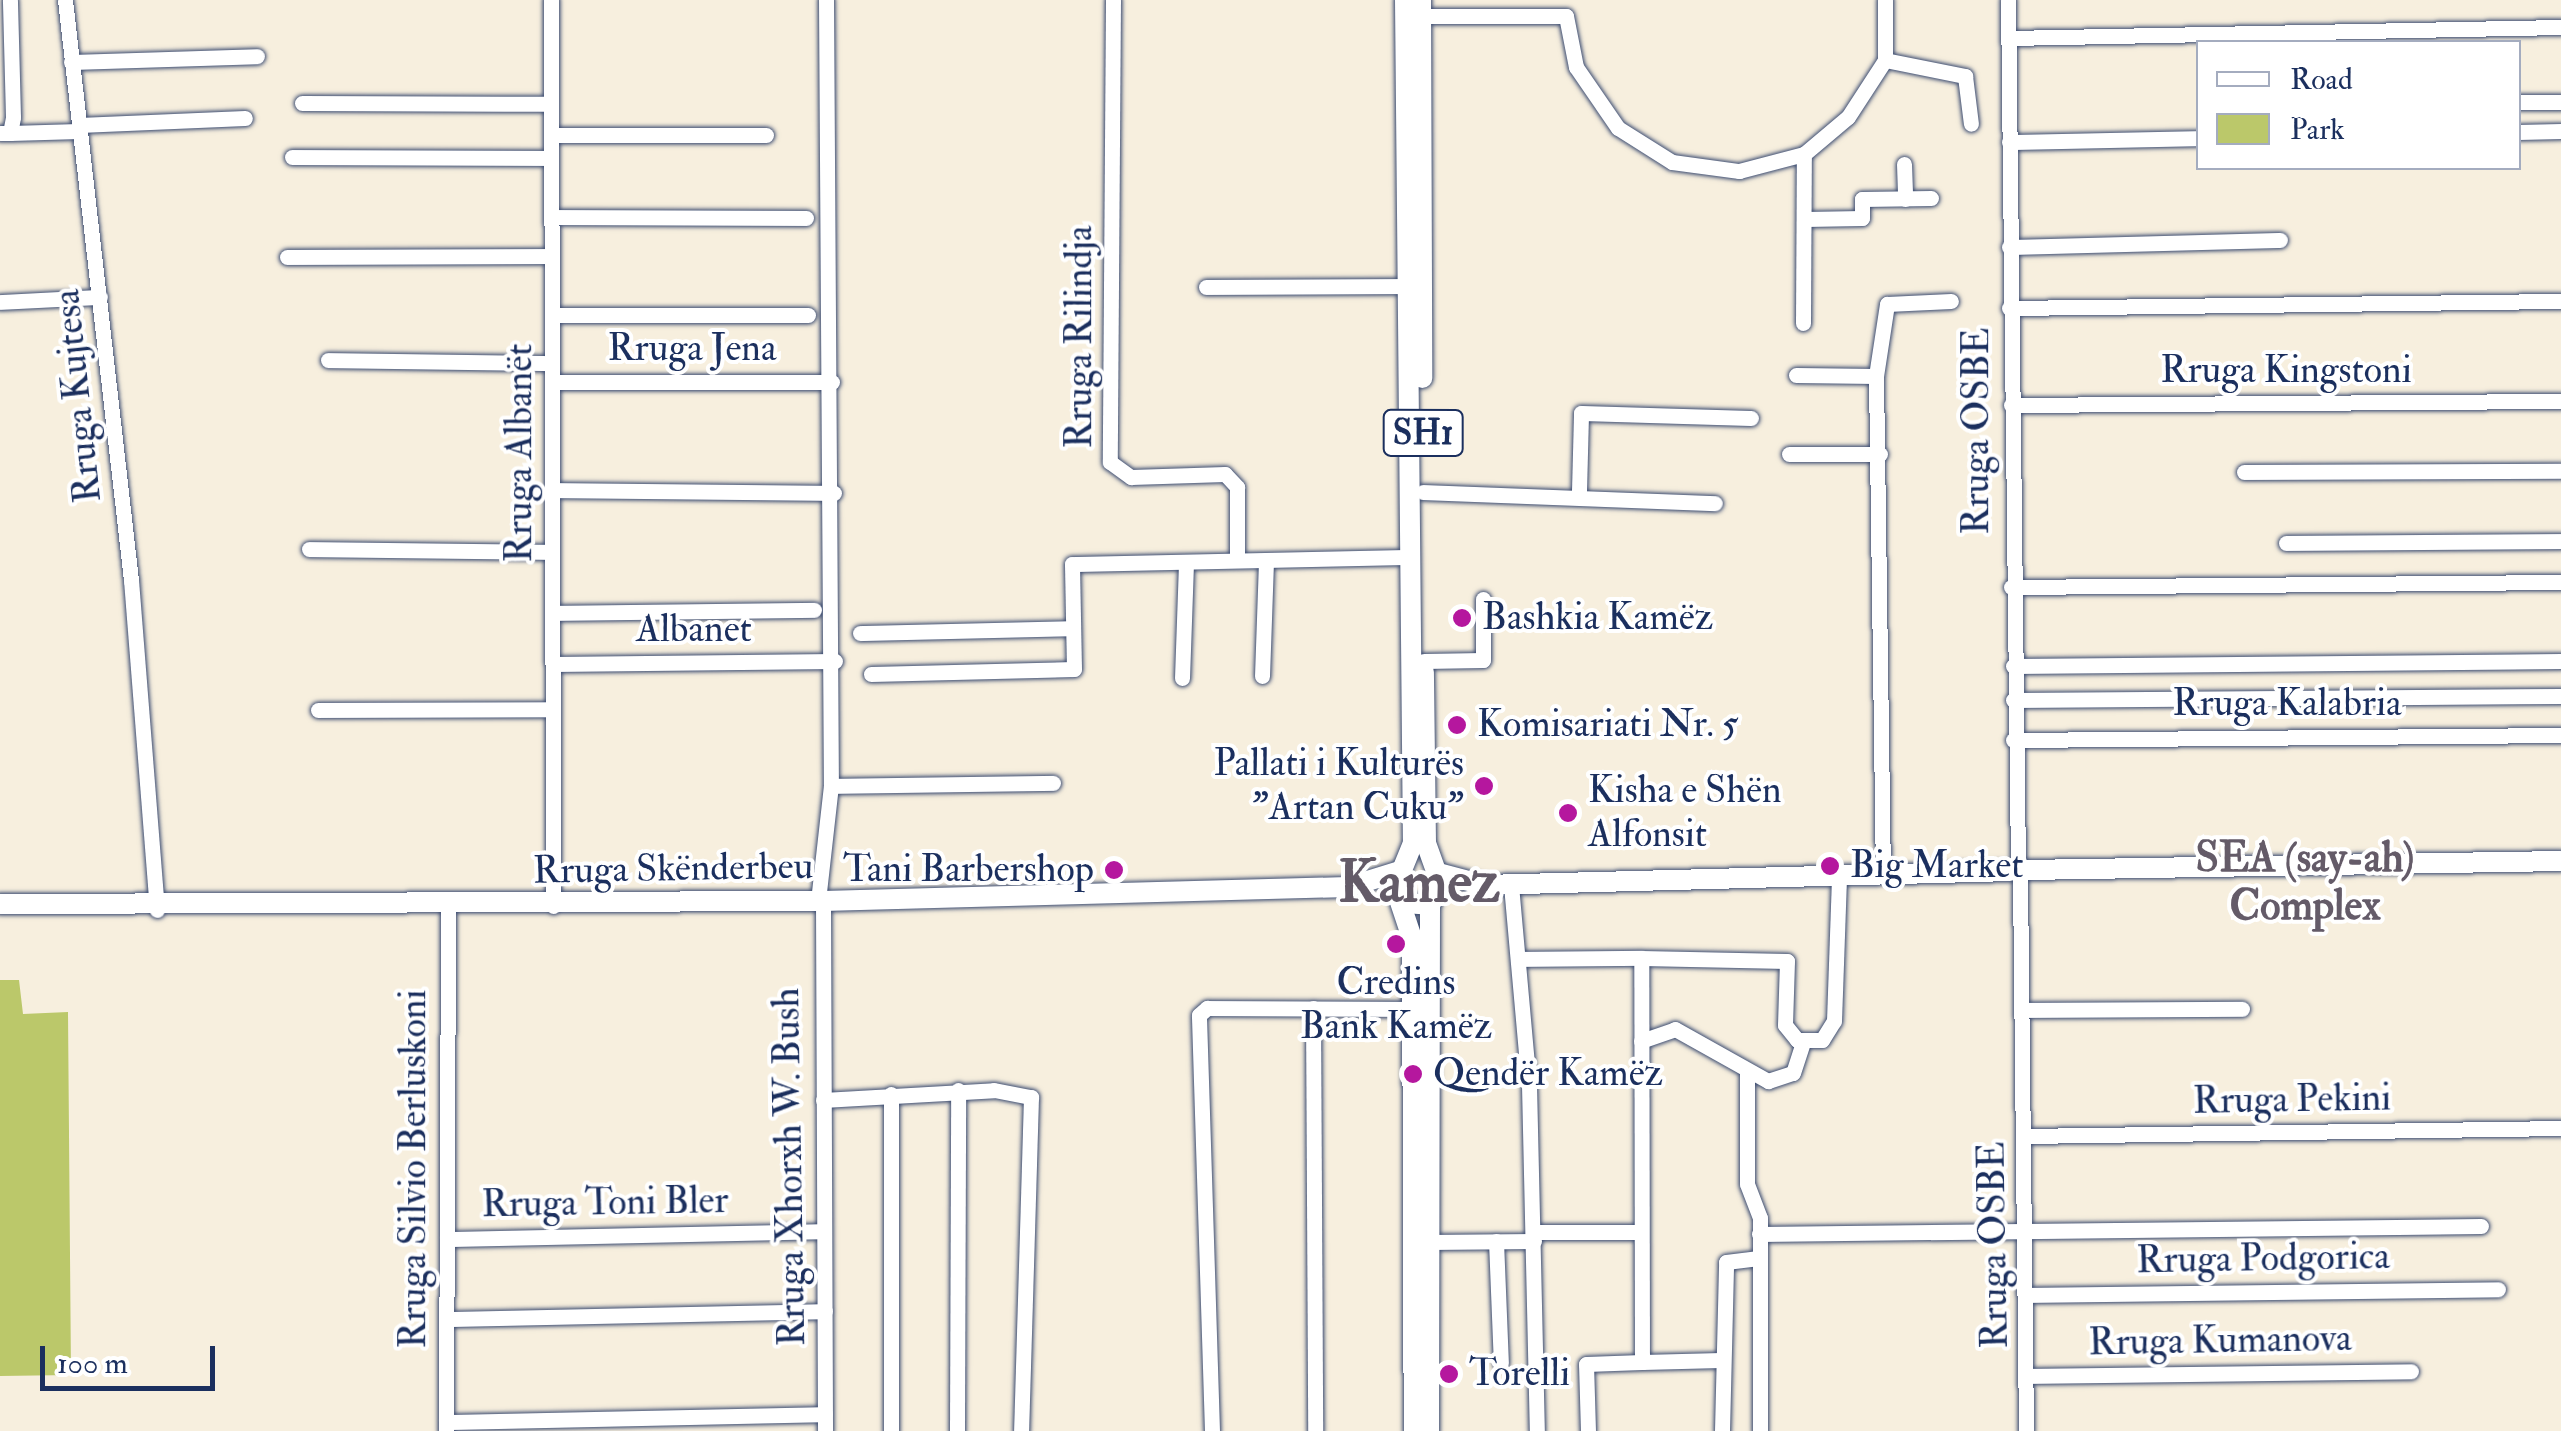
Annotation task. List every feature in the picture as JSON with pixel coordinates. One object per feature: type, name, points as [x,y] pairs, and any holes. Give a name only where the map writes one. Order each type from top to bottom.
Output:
[{"type":"main road","name":"SH1","points":[[1406,0],[1407,286],[1434,869],[1428,1431]]},
{"type":"main road","name":"SH1","points":[[1414,1431],[1412,1008],[1402,901],[1423,492],[1421,8]]},
{"type":"main road","points":[[1404,867],[1434,869],[1484,885],[1512,885],[2018,870],[2561,861]]},
{"type":"main road","name":"Rruga Skënderbeu","points":[[1348,887],[1404,867]]},
{"type":"main road","name":"Rruga Skënderbeu","points":[[0,904],[157,910],[448,908],[1348,887],[1402,901],[1433,902],[1484,885]]},
{"type":"street","points":[[10,0],[5,133],[245,118]]},
{"type":"street","name":"Rruga Kujtesa","points":[[65,0],[100,297],[157,910]]},
{"type":"street","name":"Rruga Albanët","points":[[551,0],[553,906]]},
{"type":"street","name":"Rruga Xhorxh W. Bush","points":[[825,1422],[820,902],[831,786],[835,661],[826,0]]},
{"type":"street","name":"Rruga Rilindja","points":[[1113,0],[1110,462],[1130,477],[1225,474],[1237,487],[1237,560]]},
{"type":"street","points":[[1421,8],[1566,16],[1587,88],[1618,128],[1672,162],[1739,171],[1804,154],[1856,108],[1884,60],[1885,0]]},
{"type":"street","name":"Rruga OSBE","points":[[2008,0],[2011,587],[2024,1136],[2021,1227],[2029,1296],[2026,1431]]},
{"type":"street","points":[[2008,38],[2561,27]]},
{"type":"street","points":[[71,62],[257,56]]},
{"type":"street","points":[[1884,60],[1965,76],[1971,124]]},
{"type":"street","points":[[2521,102],[2561,102]]},
{"type":"street","points":[[302,103],[551,104]]},
{"type":"street","points":[[2521,132],[2561,131]]},
{"type":"street","points":[[551,136],[766,136]]},
{"type":"street","points":[[2009,142],[2196,138]]},
{"type":"street","points":[[1803,322],[1804,154]]},
{"type":"street","points":[[292,157],[551,158]]},
{"type":"street","points":[[1904,164],[1905,199]]},
{"type":"street","points":[[1805,219],[1862,218],[1862,199],[1931,198]]},
{"type":"street","points":[[552,218],[806,218]]},
{"type":"street","points":[[2009,247],[2280,240]]},
{"type":"street","points":[[286,257],[552,256]]},
{"type":"street","points":[[1206,287],[1407,286]]},
{"type":"street","points":[[0,302],[100,297]]},
{"type":"street","points":[[2010,308],[2561,301]]},
{"type":"street","points":[[1883,875],[1876,376],[1887,304],[1951,302]]},
{"type":"street","points":[[552,316],[808,315]]},
{"type":"street","points":[[328,360],[552,363]]},
{"type":"street","points":[[1796,375],[1876,376]]},
{"type":"street","name":"Rruga Jena","points":[[552,382],[832,382]]},
{"type":"street","name":"Rruga Kingstoni","points":[[2011,406],[2561,401]]},
{"type":"street","points":[[1579,492],[1581,414],[1752,418]]},
{"type":"street","points":[[1789,454],[1880,454]]},
{"type":"street","points":[[2244,472],[2561,471]]},
{"type":"street","points":[[552,490],[834,492]]},
{"type":"street","points":[[1423,492],[1579,492],[1715,504]]},
{"type":"street","points":[[2286,543],[2561,542]]},
{"type":"street","points":[[309,549],[552,552]]},
{"type":"street","points":[[871,674],[1070,670],[1074,628],[1072,564],[1417,557]]},
{"type":"street","points":[[1262,676],[1266,561]]},
{"type":"street","points":[[1182,678],[1186,562]]},
{"type":"street","points":[[2011,587],[2561,582]]},
{"type":"street","points":[[1424,661],[1483,660],[1483,599]]},
{"type":"street","points":[[552,613],[814,610]]},
{"type":"street","points":[[860,633],[1074,628]]},
{"type":"street","points":[[2014,666],[2561,660]]},
{"type":"street","name":"Albanet","points":[[553,664],[835,661]]},
{"type":"street","points":[[2014,700],[2561,696]]},
{"type":"street","points":[[318,710],[553,709]]},
{"type":"street","name":"Rruga Kalabria","points":[[2014,740],[2561,734]]},
{"type":"street","points":[[831,786],[1053,783]]},
{"type":"street","points":[[1641,1041],[1675,1029],[1747,1072],[1788,1077],[1809,1042],[1834,1021],[1839,876]]},
{"type":"street","points":[[1512,885],[1534,1236],[1537,1431]]},
{"type":"street","name":"Rruga Silvio Berluskoni","points":[[446,1426],[448,908]]},
{"type":"street","points":[[1640,958],[1642,1362]]},
{"type":"street","points":[[1518,959],[1787,961],[1785,1025],[1809,1042]]},
{"type":"street","points":[[1313,1008],[1315,1431]]},
{"type":"street","points":[[1212,1431],[1199,1015],[1313,1008],[1412,1008]]},
{"type":"street","points":[[2021,1010],[2242,1009]]},
{"type":"street","points":[[1747,1072],[1747,1184],[1760,1234],[1760,1431]]},
{"type":"street","points":[[823,1100],[958,1090],[1031,1097],[1021,1431]]},
{"type":"street","points":[[957,1431],[958,1090]]},
{"type":"street","points":[[891,1094],[891,1431]]},
{"type":"street","name":"Rruga Pekini","points":[[2024,1136],[2561,1128]]},
{"type":"street","points":[[1760,1234],[2021,1227],[2481,1226]]},
{"type":"street","name":"Rruga Toni Bler","points":[[447,1238],[824,1231]]},
{"type":"street","points":[[1428,1242],[1640,1232]]},
{"type":"street","points":[[1496,1240],[1501,1363]]},
{"type":"street","points":[[1722,1431],[1726,1262],[1759,1258]]},
{"type":"street","name":"Rruga Podgorica","points":[[2029,1296],[2498,1288]]},
{"type":"street","points":[[447,1319],[824,1310]]},
{"type":"street","points":[[1588,1431],[1586,1364],[1721,1360]]},
{"type":"street","name":"Rruga Kumanova","points":[[2029,1376],[2411,1372]]},
{"type":"street","points":[[446,1426],[825,1422]]},
{"type":"green space","points":[[0,980],[19,980],[23,1014],[68,1012],[71,1375],[0,1376]]},
{"type":"place","name":"Bashkia Kamëz","points":[[1462,618]]},
{"type":"place","name":"Komisariati Nr. 5","points":[[1457,725]]},
{"type":"place","name":"Pallati i Kulturës \"Artan Cuku\"","points":[[1484,786]]},
{"type":"place","name":"Kisha e Shën Alfonsit","points":[[1568,813]]},
{"type":"place","name":"Big Market","points":[[1830,866]]},
{"type":"place","name":"Tani Barbershop","points":[[1114,870]]},
{"type":"place","name":"Credins Bank Kamëz","points":[[1396,944]]},
{"type":"place","name":"Qendër Kamëz","points":[[1413,1074]]},
{"type":"place","name":"Torelli","points":[[1449,1374]]},
{"type":"district","name":"SEA (say-ah) Complex","points":[[2305,882]]},
{"type":"district","name":"Kamez","points":[[1419,883]]}]
